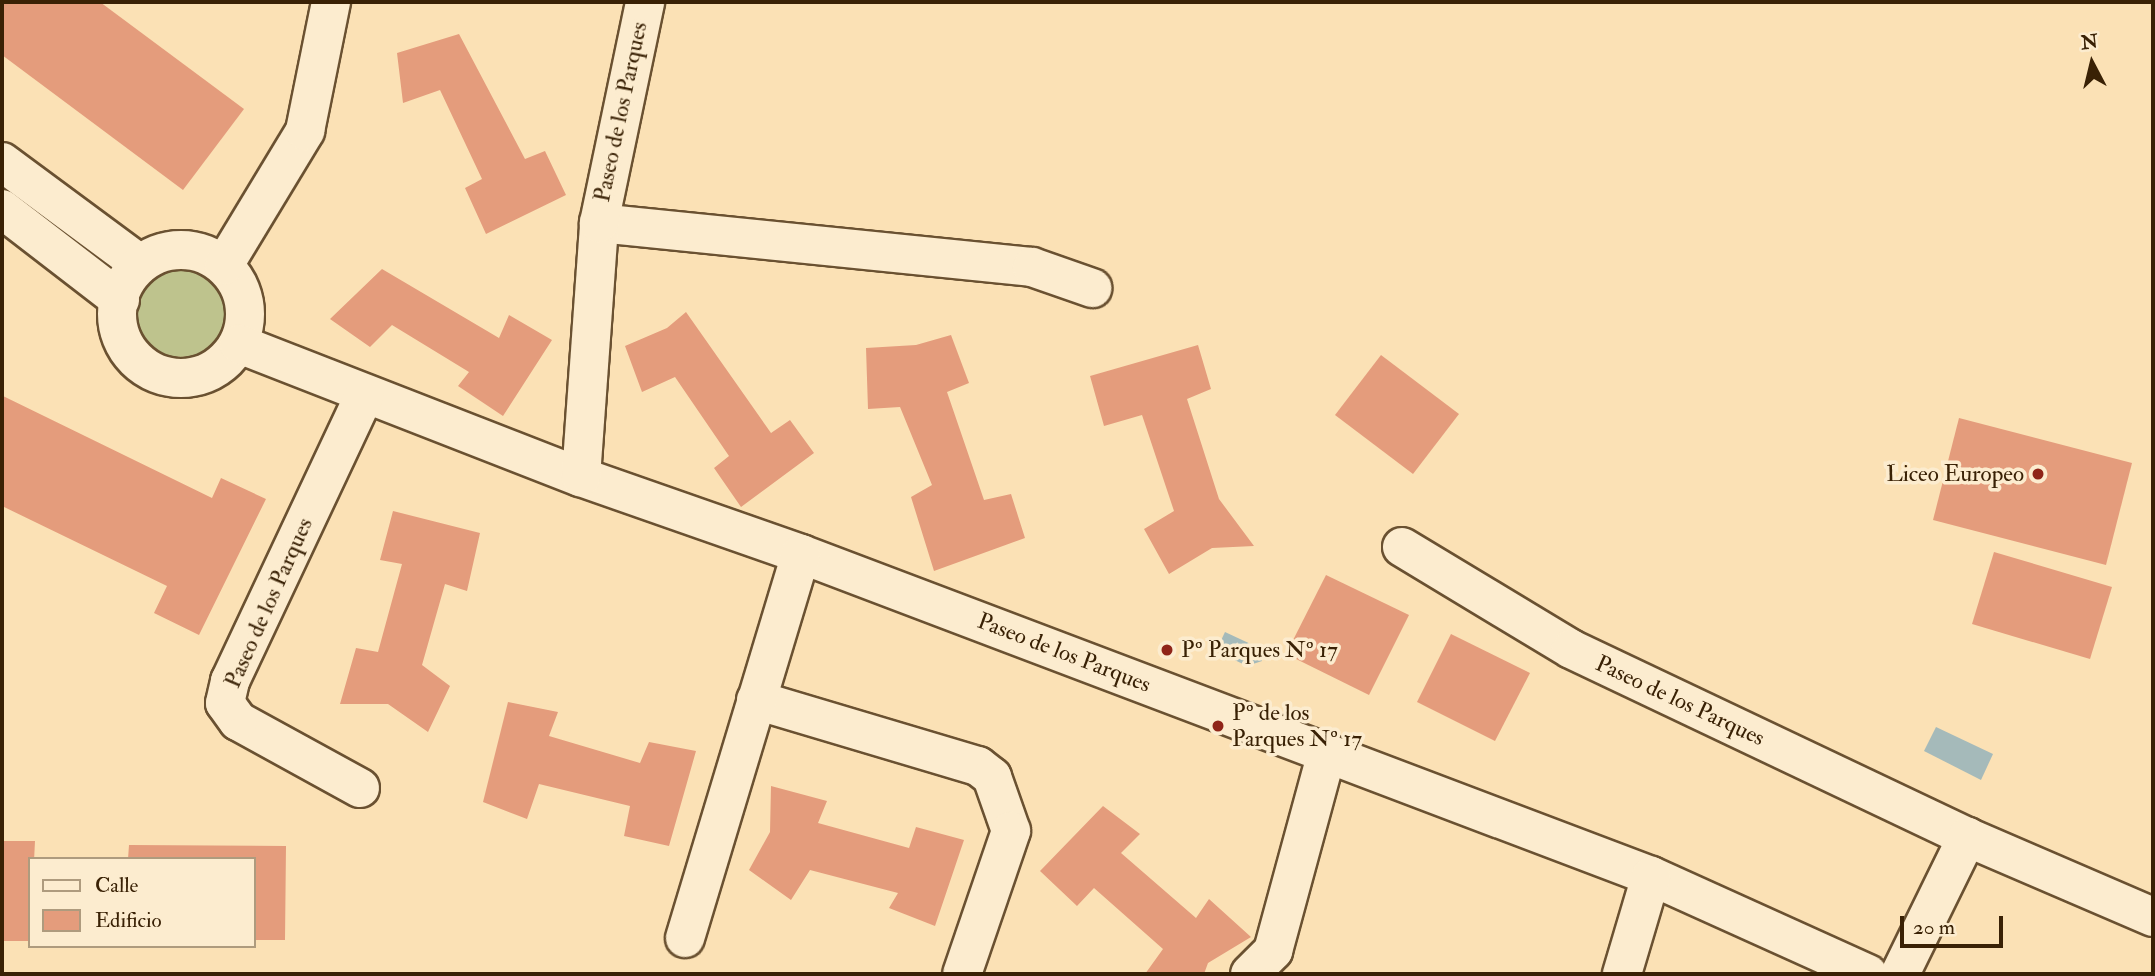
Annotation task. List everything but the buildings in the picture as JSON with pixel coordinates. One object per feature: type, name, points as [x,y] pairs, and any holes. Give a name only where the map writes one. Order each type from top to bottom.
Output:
[{"type":"street","points":[[224,265],[306,131],[331,2]]},
{"type":"street","name":"Paseo de los Parques","points":[[581,477],[599,223],[645,2]]},
{"type":"street","points":[[2,162],[139,264]]},
{"type":"street","points":[[2,209],[120,300]]},
{"type":"street","name":"Paseo de los Parques","points":[[599,223],[1032,267],[1092,288]]},
{"type":"street","points":[[172,249],[200,251],[224,265],[245,302],[239,344],[215,370],[181,380],[146,370],[122,345],[115,311],[139,264],[172,249]]},
{"type":"street","name":"Paseo de los Parques","points":[[239,344],[581,477],[801,554],[1651,876],[1868,974]]},
{"type":"street","name":"Paseo de los Parques","points":[[360,788],[238,721],[225,703],[365,394]]},
{"type":"street","name":"Paseo de los Parques","points":[[1402,547],[1570,649],[1967,837],[2153,917]]},
{"type":"street","points":[[685,939],[801,554]]},
{"type":"street","points":[[756,700],[978,766],[992,777],[1011,831],[962,974]]},
{"type":"street","points":[[1250,974],[1273,951],[1327,752]]},
{"type":"street","points":[[1900,974],[1967,837]]},
{"type":"street","points":[[1622,974],[1651,876]]},
{"type":"green space","points":[[181,269],[198,273],[212,282],[221,296],[225,313],[221,330],[212,344],[198,353],[181,357],[164,353],[150,344],[141,330],[137,313],[141,296],[150,282],[164,273]]},
{"type":"shaded area","points":[[1225,632],[1255,646],[1262,661],[1247,666],[1216,651]]},
{"type":"shaded area","points":[[1936,727],[1993,754],[1981,780],[1924,751]]},
{"type":"place","name":"Liceo Europeo","points":[[2038,474]]},
{"type":"place","name":"Pº Parques Nº 17","points":[[1167,650]]},
{"type":"place","name":"Pº de los Parques Nº 17","points":[[1218,726]]}]
